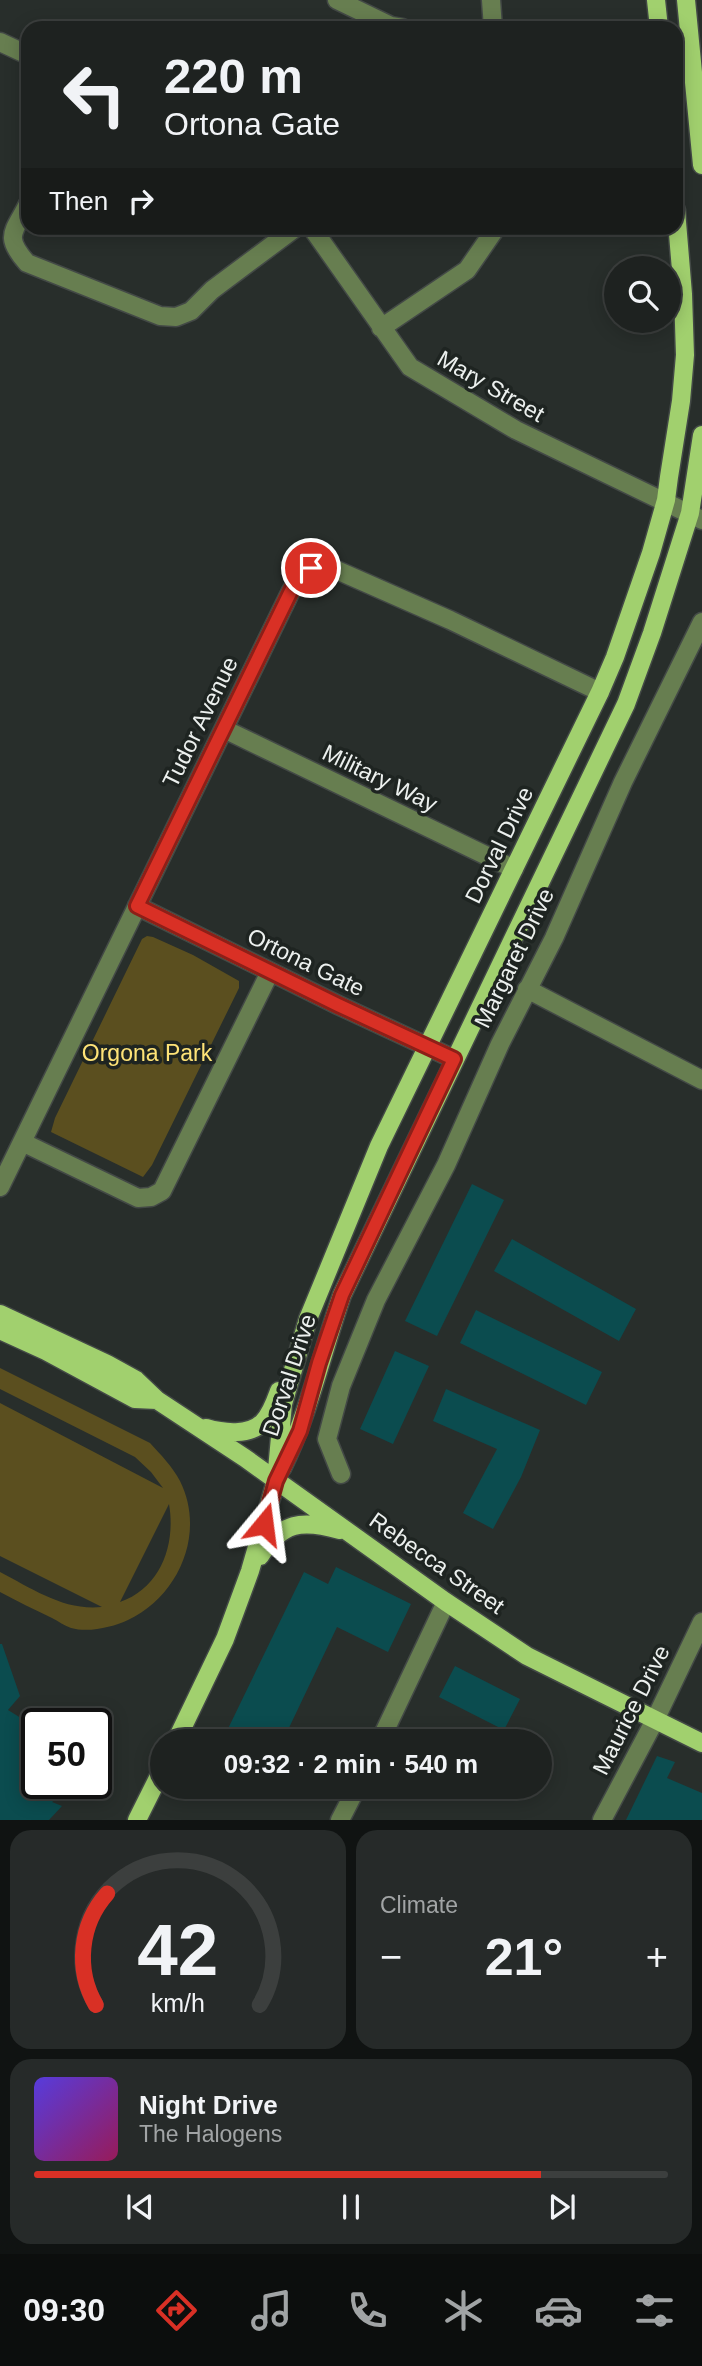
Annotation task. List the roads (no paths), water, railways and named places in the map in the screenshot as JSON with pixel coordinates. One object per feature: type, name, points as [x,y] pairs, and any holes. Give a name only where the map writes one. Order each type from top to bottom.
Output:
[{"type":"main road","points":[[656,0],[658,21]]},
{"type":"main road","points":[[686,0],[702,164]]},
{"type":"main road","name":"Dorval Drive","points":[[276,1481],[283,1404],[308,1319],[379,1146],[600,692],[651,552],[666,500],[685,355],[678,235]]},
{"type":"main road","name":"Dorval Drive","points":[[182,1729],[225,1639],[250,1571],[276,1481],[300,1431],[342,1295],[626,704],[696,516],[702,435]]},
{"type":"main road","name":"Rebecca Street","points":[[0,1314],[136,1380],[158,1400],[237,1452],[446,1602],[527,1656],[702,1743]]},
{"type":"main road","name":"Rebecca Street","points":[[0,1330],[46,1351],[135,1399],[158,1400]]},
{"type":"main road","points":[[192,1424],[215,1431],[232,1432],[251,1430],[262,1424],[294,1363]]},
{"type":"main road","points":[[250,1571],[268,1543],[293,1525],[309,1523],[353,1534]]},
{"type":"main road","points":[[137,1820],[150,1794]]},
{"type":"street","points":[[337,0],[381,21]]},
{"type":"street","points":[[491,0],[493,21]]},
{"type":"street","points":[[0,42],[21,52]]},
{"type":"street","points":[[21,217],[12,234],[14,249],[27,263],[160,316],[176,317],[191,311],[212,290],[286,235]]},
{"type":"street","name":"Mary Street","points":[[317,235],[410,368],[516,430],[696,516]]},
{"type":"street","points":[[381,328],[467,270],[491,235]]},
{"type":"street","name":"Tudor Avenue","points":[[0,1187],[298,577],[304,571],[318,566],[332,568],[450,620],[600,692]]},
{"type":"street","name":"Margaret Drive","points":[[341,1474],[327,1440],[341,1386],[376,1300],[446,1165],[500,1044],[554,937],[622,782],[702,622]]},
{"type":"street","name":"Military Way","points":[[224,729],[514,870]]},
{"type":"street","name":"Ortona Gate","points":[[137,906],[454,1059]]},
{"type":"street","points":[[22,1142],[138,1198],[151,1197],[162,1191],[270,972]]},
{"type":"street","points":[[527,989],[702,1080]]},
{"type":"street","points":[[386,1729],[446,1602]]},
{"type":"street","name":"Maurice Drive","points":[[602,1820],[655,1720],[702,1622]]},
{"type":"street","points":[[340,1820],[351,1799]]},
{"type":"park label","name":"Orgona Park","points":[[147,1053]]}]
